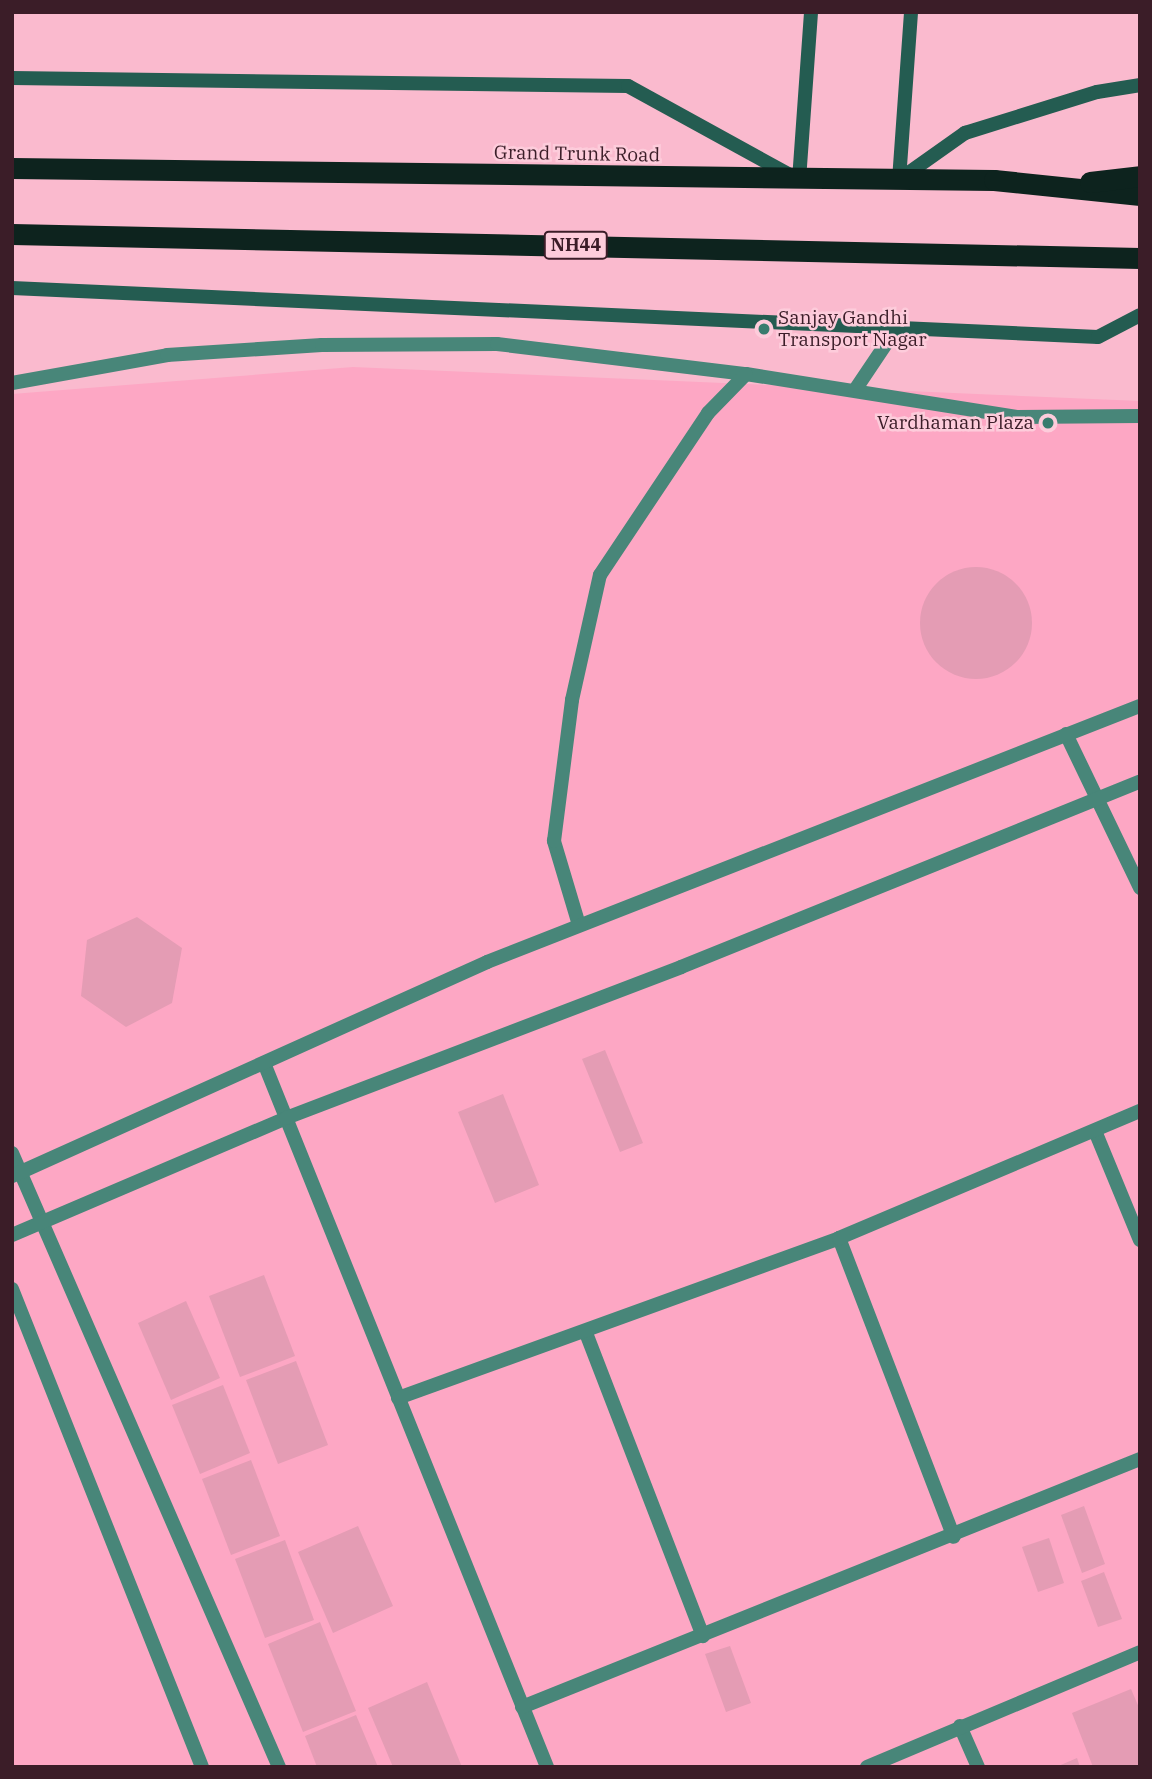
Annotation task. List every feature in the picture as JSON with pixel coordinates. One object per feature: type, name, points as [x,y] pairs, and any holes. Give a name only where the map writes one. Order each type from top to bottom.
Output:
[{"type":"highway","name":"Grand Trunk Road","points":[[12,167],[899,180],[1053,186],[1140,195]]},
{"type":"highway","points":[[1053,186],[1140,176]]},
{"type":"highway","name":"NH44","points":[[12,234],[1140,258]]},
{"type":"main road","points":[[12,78],[628,86],[799,180],[811,12]]},
{"type":"main road","points":[[899,180],[911,20]]},
{"type":"main road","points":[[899,180],[965,133],[1097,92],[1140,85]]},
{"type":"main road","points":[[12,288],[896,330],[1098,337],[1140,315]]},
{"type":"lane","points":[[855,390],[896,330]]},
{"type":"lane","points":[[12,383],[167,355],[336,345],[497,344],[746,374],[1017,417],[1140,416]]},
{"type":"lane","points":[[579,925],[554,841],[572,700],[600,575],[708,413],[746,374]]},
{"type":"lane","points":[[17,1173],[579,925],[1140,705]]},
{"type":"lane","points":[[1066,734],[1140,888]]},
{"type":"lane","points":[[12,1235],[286,1118],[1140,782]]},
{"type":"lane","points":[[264,1063],[547,1767]]},
{"type":"lane","points":[[398,1398],[839,1238],[1140,1111]]},
{"type":"lane","points":[[1095,1131],[1140,1240]]},
{"type":"lane","points":[[12,1153],[17,1173],[44,1221],[279,1767]]},
{"type":"lane","points":[[839,1238],[954,1537]]},
{"type":"lane","points":[[12,1289],[202,1767]]},
{"type":"lane","points":[[586,1332],[703,1636]]},
{"type":"lane","points":[[522,1707],[954,1537],[1140,1459]]},
{"type":"lane","points":[[867,1767],[1140,1652]]},
{"type":"lane","points":[[960,1726],[978,1767]]},
{"type":"shaded area","points":[[353,367],[1140,401],[1140,1767],[12,1767],[12,394]]},
{"type":"building","points":[[976,567],[997,572],[1015,584],[1027,602],[1032,623],[1027,644],[1015,662],[997,674],[976,679],[955,674],[937,662],[925,644],[920,623],[925,602],[937,584],[955,572]]},
{"type":"building","points":[[137,917],[182,948],[172,1003],[126,1027],[81,996],[87,940]]},
{"type":"building","points":[[605,1050],[643,1143],[620,1152],[582,1059]]},
{"type":"building","points":[[503,1094],[539,1185],[495,1203],[458,1112]]},
{"type":"building","points":[[264,1275],[295,1356],[240,1377],[209,1296]]},
{"type":"building","points":[[186,1301],[220,1378],[171,1400],[138,1323]]},
{"type":"building","points":[[296,1361],[328,1445],[278,1464],[246,1380]]},
{"type":"building","points":[[223,1385],[250,1453],[200,1474],[172,1405]]},
{"type":"building","points":[[251,1460],[280,1536],[231,1555],[202,1479]]},
{"type":"building","points":[[1084,1506],[1105,1564],[1082,1573],[1061,1515]]},
{"type":"building","points":[[358,1526],[393,1606],[333,1633],[298,1552]]},
{"type":"building","points":[[1049,1538],[1064,1583],[1038,1592],[1022,1547]]},
{"type":"building","points":[[285,1540],[314,1620],[265,1638],[235,1559]]},
{"type":"building","points":[[1104,1572],[1122,1619],[1098,1627],[1081,1581]]},
{"type":"building","points":[[320,1622],[356,1711],[303,1732],[268,1644]]},
{"type":"building","points":[[730,1646],[751,1703],[726,1712],[705,1654]]},
{"type":"building","points":[[427,1682],[462,1767],[393,1767],[368,1708]]},
{"type":"building","points":[[1131,1689],[1140,1710],[1140,1767],[1093,1767],[1072,1713]]},
{"type":"building","points":[[356,1715],[378,1767],[317,1767],[305,1736]]},
{"type":"building","points":[[1077,1758],[1080,1767],[1056,1767]]},
{"type":"place","name":"Sanjay Gandhi Transport Nagar","points":[[764,329]]},
{"type":"place","name":"Vardhaman Plaza","points":[[1048,423]]}]
